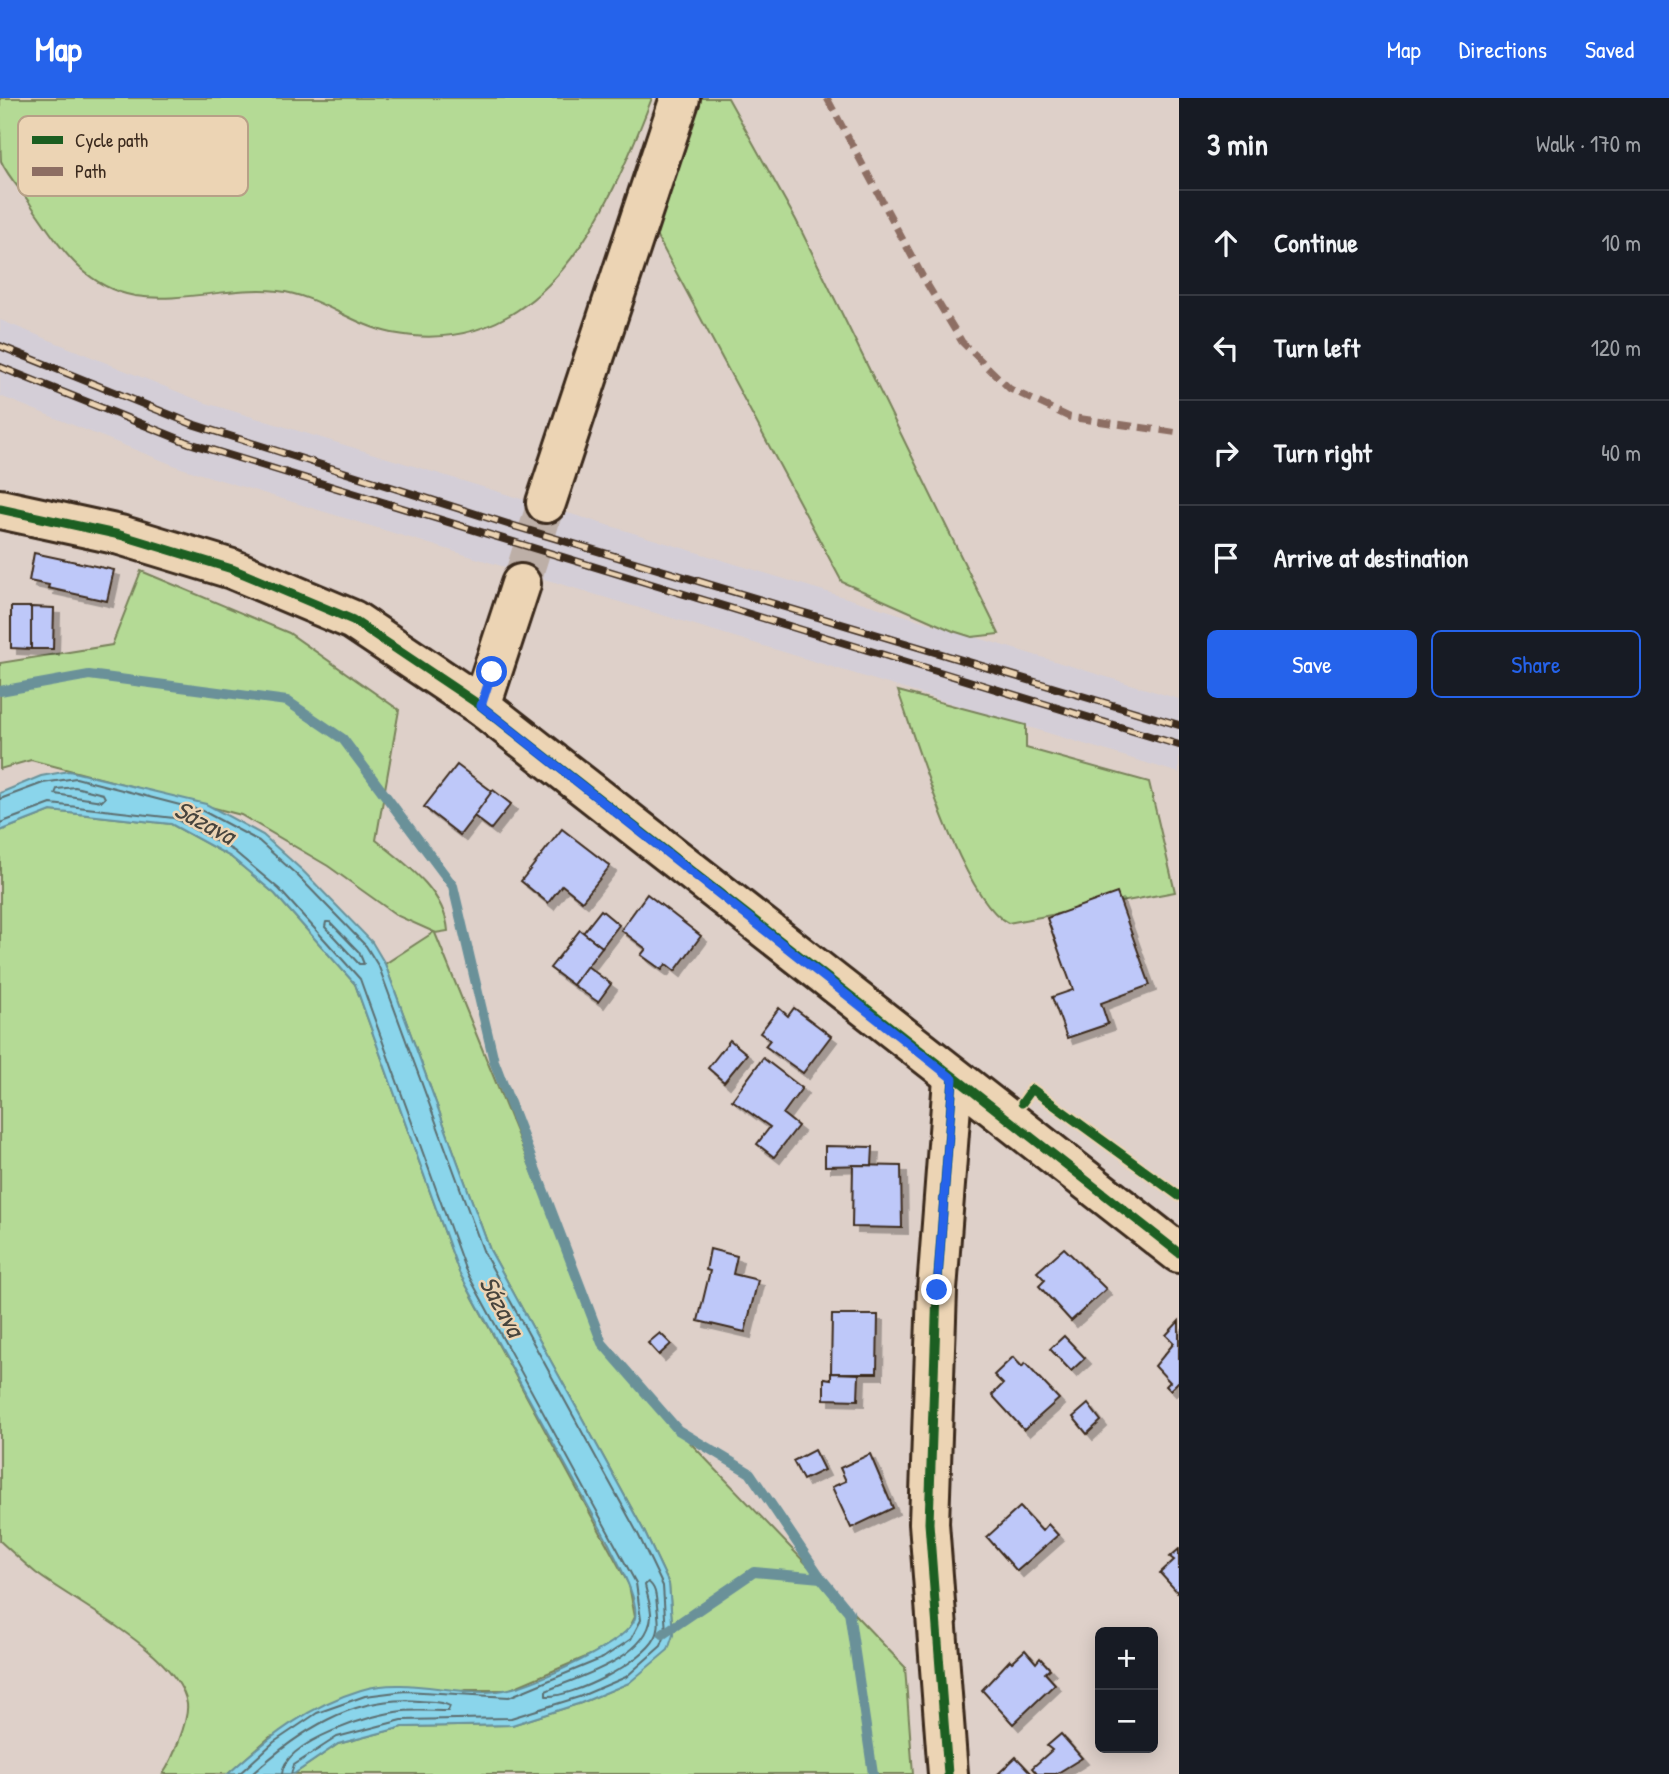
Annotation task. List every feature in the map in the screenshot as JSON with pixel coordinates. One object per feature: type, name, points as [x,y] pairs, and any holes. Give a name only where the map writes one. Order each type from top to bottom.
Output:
[{"type":"street","points":[[545,503],[680,98]]},
{"type":"street","points":[[0,509],[120,535],[232,569],[353,620],[481,706],[953,1079],[1179,1253]]},
{"type":"street","points":[[481,706],[521,584]]},
{"type":"street","points":[[948,1774],[929,1523],[937,1290],[953,1079]]},
{"type":"shaded area","points":[[0,320],[203,402],[1179,699],[1179,773],[181,468],[0,396]]},
{"type":"green space","points":[[0,98],[652,98],[614,188],[590,231],[562,270],[529,302],[490,325],[445,336],[392,333],[377,329],[307,298],[278,291],[153,298],[117,291],[101,284],[74,262],[24,196],[248,196],[248,116],[18,116],[18,188],[1,161]]},
{"type":"green space","points":[[691,98],[728,98],[796,220],[999,634],[972,637],[953,631],[842,582],[653,229]]},
{"type":"green space","points":[[141,571],[289,633],[399,710],[376,840],[422,879],[440,903],[448,931],[435,933],[602,1343],[678,1430],[905,1667],[913,1774],[294,1774],[338,1744],[403,1727],[512,1725],[581,1703],[629,1683],[673,1635],[669,1584],[644,1531],[490,1250],[385,964],[434,932],[398,916],[328,866],[241,815],[31,760],[0,769],[0,663],[112,645]]},
{"type":"green space","points":[[898,691],[1026,725],[1026,748],[1149,782],[1175,892],[1008,923],[991,908],[974,884],[958,853],[929,781]]},
{"type":"green space","points":[[51,811],[171,824],[231,857],[275,894],[355,984],[459,1272],[629,1585],[635,1617],[627,1633],[600,1651],[508,1690],[466,1690],[270,1737],[228,1774],[163,1774],[183,1730],[187,1711],[180,1685],[146,1648],[36,1573],[0,1541],[0,831]]},
{"type":"water","name":"Sázava","points":[[69,771],[206,804],[263,835],[303,871],[372,942],[385,964],[490,1250],[644,1531],[669,1584],[673,1635],[668,1650],[629,1683],[581,1703],[512,1725],[403,1727],[338,1744],[294,1774],[228,1774],[290,1724],[324,1705],[361,1690],[398,1685],[492,1692],[521,1686],[558,1671],[599,1650],[629,1628],[635,1618],[634,1601],[609,1544],[459,1272],[355,984],[275,894],[231,857],[171,824],[51,811],[0,831],[0,793],[41,776]]},
{"type":"building","points":[[34,553],[114,570],[107,601],[29,581]]},
{"type":"building","points":[[11,607],[31,607],[31,649],[11,648]]},
{"type":"building","points":[[31,607],[54,608],[53,649],[31,649]]},
{"type":"building","points":[[457,765],[493,792],[460,835],[424,807]]},
{"type":"building","points":[[493,790],[511,804],[491,829],[474,816]]},
{"type":"building","points":[[562,829],[610,866],[582,901],[562,885],[548,903],[521,881]]},
{"type":"building","points":[[1117,893],[1150,985],[1101,1003],[1108,1024],[1067,1038],[1052,997],[1073,990],[1047,918]]},
{"type":"building","points":[[647,894],[701,936],[675,971],[666,964],[662,970],[641,955],[646,949],[621,930]]},
{"type":"building","points":[[601,910],[619,925],[602,947],[583,933]]},
{"type":"building","points":[[580,930],[602,947],[573,985],[550,968]]},
{"type":"building","points":[[587,966],[611,984],[598,1002],[573,985]]},
{"type":"building","points":[[779,1008],[788,1016],[794,1008],[831,1036],[803,1073],[765,1046],[770,1040],[760,1033]]},
{"type":"building","points":[[730,1040],[747,1054],[724,1082],[708,1068]]},
{"type":"building","points":[[763,1058],[802,1088],[783,1114],[798,1126],[774,1157],[757,1144],[770,1127],[732,1100]]},
{"type":"building","points":[[825,1146],[873,1147],[872,1165],[825,1166]]},
{"type":"building","points":[[853,1165],[901,1166],[902,1228],[852,1227]]},
{"type":"building","points":[[1064,1248],[1106,1289],[1071,1321],[1039,1286],[1045,1280],[1037,1272]]},
{"type":"building","points":[[710,1249],[737,1256],[733,1274],[758,1280],[745,1332],[698,1321],[710,1271],[706,1270]]},
{"type":"building","points":[[832,1315],[878,1315],[877,1373],[831,1373]]},
{"type":"building","points":[[1179,1321],[1179,1381],[1170,1390],[1166,1386],[1170,1382],[1155,1366],[1174,1343],[1166,1335]]},
{"type":"building","points":[[660,1333],[671,1344],[659,1355],[648,1343]]},
{"type":"building","points":[[1064,1336],[1085,1358],[1071,1371],[1050,1349]]},
{"type":"building","points":[[1013,1357],[1022,1367],[1025,1363],[1059,1399],[1024,1430],[992,1395],[1003,1384],[994,1375]]},
{"type":"building","points":[[831,1373],[859,1374],[858,1400],[824,1399],[824,1378],[831,1379]]},
{"type":"building","points":[[1088,1404],[1101,1421],[1087,1434],[1073,1417]]},
{"type":"building","points":[[814,1450],[824,1470],[803,1480],[793,1461]]},
{"type":"building","points":[[870,1454],[893,1508],[851,1528],[832,1487],[846,1481],[840,1468]]},
{"type":"building","points":[[1020,1507],[1042,1531],[1048,1524],[1058,1535],[1017,1571],[987,1537]]},
{"type":"building","points":[[1179,1549],[1179,1594],[1160,1573],[1174,1560],[1170,1557]]},
{"type":"building","points":[[1025,1650],[1036,1663],[1040,1658],[1050,1669],[1045,1673],[1055,1684],[1013,1724],[982,1690],[1010,1660],[1012,1662]]},
{"type":"building","points":[[1061,1734],[1082,1758],[1056,1774],[1037,1774],[1032,1768],[1052,1750],[1047,1746]]},
{"type":"building","points":[[1016,1757],[1032,1774],[998,1774]]},
{"type":"waterway","points":[[0,691],[89,675],[287,701],[343,739],[453,886],[494,1061],[602,1343],[678,1430],[750,1473],[821,1578],[849,1612],[873,1774]]},
{"type":"waterway","points":[[663,1634],[754,1572],[821,1578]]},
{"type":"tunnel","points":[[521,584],[546,503]]},
{"type":"railway","points":[[0,346],[195,425],[514,526],[1179,725]]},
{"type":"railway","points":[[0,367],[189,443],[1179,745]]},
{"type":"marked path","points":[[827,98],[924,279],[962,342],[1010,389],[1069,417],[1179,433]]},
{"type":"cycle path","points":[[0,509],[120,535],[232,569],[353,620],[481,706],[1179,1253]]},
{"type":"cycle path","points":[[948,1774],[929,1523],[937,1290],[953,1079]]},
{"type":"cycle path","points":[[1022,1103],[1032,1089],[1179,1196]]},
{"type":"route","points":[[492,672],[481,706],[953,1079],[937,1290]]}]
